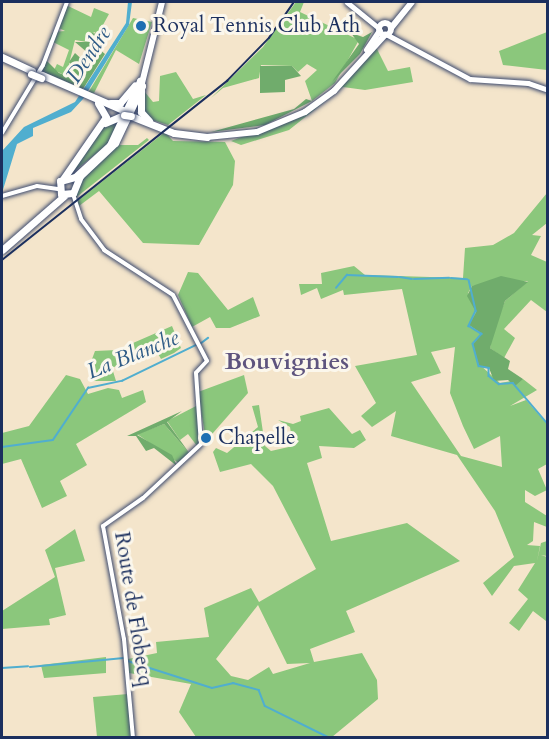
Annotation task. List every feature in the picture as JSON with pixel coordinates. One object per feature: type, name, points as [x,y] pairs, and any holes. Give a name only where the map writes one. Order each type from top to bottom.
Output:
[{"type":"highway","points":[[2,59],[174,133],[207,137]]},
{"type":"highway","points":[[101,102],[120,103],[139,85]]},
{"type":"highway","points":[[139,85],[141,112],[151,122]]},
{"type":"highway","points":[[65,188],[115,143],[139,85]]},
{"type":"highway","points":[[2,250],[51,206],[65,188],[106,117],[101,102]]},
{"type":"highway","points":[[65,188],[69,168],[109,119],[127,114],[207,137]]},
{"type":"main road","points":[[139,85],[160,2]]},
{"type":"main road","points":[[347,2],[399,39],[467,78],[532,83],[548,90]]},
{"type":"main road","points":[[207,137],[249,134],[293,119],[327,97],[410,3]]},
{"type":"street","points":[[2,133],[43,65],[67,2]]},
{"type":"street","points":[[2,196],[65,188]]},
{"type":"street","name":"Route de Flobecq","points":[[65,188],[85,226],[108,254],[170,291],[207,361],[196,373],[201,444],[103,528],[124,639],[133,738]]},
{"type":"green space","points":[[296,2],[304,2],[300,12],[359,40],[335,83],[312,101],[305,81],[317,70],[307,64],[298,72],[292,66],[261,65],[259,78],[223,88],[211,98],[263,47]]},
{"type":"green space","points":[[66,5],[91,17],[94,8],[109,14],[98,34],[94,32],[87,42],[75,40],[69,64],[80,75],[78,82],[54,70],[57,64],[63,67],[69,50],[49,40],[53,32],[65,31],[59,28]]},
{"type":"green space","points":[[133,18],[152,22],[139,64],[116,50],[94,93],[88,93]]},
{"type":"green space","points":[[372,32],[360,54],[332,82],[359,44],[351,33],[363,37]]},
{"type":"green space","points":[[547,32],[547,70],[503,65],[499,51]]},
{"type":"green space","points":[[92,33],[98,34],[94,45],[105,54],[83,89],[41,71],[46,60],[59,73],[80,81],[69,62],[75,53],[87,64],[95,59],[75,42],[87,42]]},
{"type":"green space","points":[[376,47],[388,71],[410,67],[413,82],[365,90],[343,87],[289,130],[241,145],[231,141],[312,110]]},
{"type":"green space","points":[[260,66],[292,66],[301,76],[285,80],[285,92],[260,93]]},
{"type":"green space","points":[[176,72],[193,99],[206,95],[168,125],[149,119],[142,111],[144,91],[153,102],[159,101],[160,76]]},
{"type":"green space","points":[[306,99],[312,101],[265,125],[211,132],[294,109]]},
{"type":"green space","points":[[123,116],[106,146],[69,175],[110,119]]},
{"type":"green space","points":[[165,132],[173,141],[225,142],[235,161],[233,185],[199,245],[143,243],[99,191],[79,206],[75,203]]},
{"type":"green space","points":[[147,138],[149,140],[74,199],[79,179],[116,145],[138,145]]},
{"type":"green space","points":[[547,193],[547,223],[532,235],[541,236],[531,255],[547,262],[547,312],[531,300],[504,329],[515,338],[504,358],[490,348],[493,331],[505,301],[528,281],[472,286],[468,293],[476,311],[469,325],[482,334],[479,364],[500,383],[523,379],[537,390],[510,406],[526,400],[547,424],[547,464],[538,469],[547,490],[535,496],[525,490],[525,502],[547,516],[547,527],[534,522],[533,541],[527,545],[540,546],[537,561],[541,543],[547,541],[547,556],[541,555],[547,557],[547,630],[546,621],[533,611],[519,631],[509,623],[528,599],[518,590],[535,563],[514,566],[492,596],[483,583],[514,557],[495,511],[457,455],[391,436],[396,411],[372,427],[361,416],[376,403],[355,366],[417,355],[402,289],[344,295],[343,290],[321,299],[317,288],[301,295],[299,284],[322,284],[321,273],[354,266],[365,275],[463,278],[465,248],[493,245],[514,233]],"holes":[[[455,347],[450,393],[474,449],[500,436],[502,467],[461,456],[411,382],[441,373],[431,352]]]},
{"type":"green space","points":[[188,272],[198,273],[228,310],[253,297],[260,316],[230,328],[216,328],[210,317],[192,327],[178,295]]},
{"type":"green space","points":[[501,276],[528,282],[505,301],[490,348],[510,361],[508,369],[523,379],[515,386],[508,380],[494,381],[489,368],[479,366],[473,344],[482,334],[469,325],[476,312],[467,296],[472,286]]},
{"type":"green space","points":[[172,326],[181,348],[174,353],[161,359],[156,350],[142,354],[112,368],[116,381],[90,381],[96,371],[88,370],[95,351],[117,350]]},
{"type":"green space","points":[[66,375],[80,379],[88,394],[108,388],[119,390],[122,398],[143,390],[146,402],[76,444],[87,465],[60,481],[67,496],[42,508],[21,459],[2,464],[2,433],[29,426]]},
{"type":"green space","points":[[244,375],[248,393],[206,441],[198,392]]},
{"type":"green space","points":[[198,405],[201,440],[197,446],[188,434],[180,440],[167,421]]},
{"type":"green space","points":[[259,405],[265,446],[271,451],[293,446],[290,427],[278,420],[293,424],[301,421],[300,416],[329,408],[352,434],[360,430],[366,440],[354,448],[319,446],[322,458],[307,463],[331,541],[407,523],[460,561],[346,611],[355,632],[310,649],[314,662],[362,653],[377,680],[378,699],[332,737],[196,737],[179,712],[191,684],[129,673],[128,659],[157,653],[156,642],[209,637],[204,608],[251,588],[259,602],[316,569],[273,486],[251,464],[220,472],[213,452],[216,448],[227,453],[258,427],[252,406]],"holes":[[[258,605],[287,664],[310,663],[273,674],[269,667],[248,680],[231,676],[216,659]]]},
{"type":"green space","points":[[182,411],[167,422],[190,454],[164,424],[137,435],[172,455],[177,466],[154,448],[146,451],[136,436],[127,436]]},
{"type":"green space","points":[[164,424],[190,454],[180,464],[137,434]]},
{"type":"green space","points":[[75,529],[85,561],[55,568],[66,615],[49,619],[50,625],[2,629],[2,611],[55,577],[45,550]]},
{"type":"green space","points":[[106,657],[106,673],[44,678],[41,665]]},
{"type":"green space","points":[[128,694],[131,737],[97,737],[93,697]]},
{"type":"water","points":[[128,2],[132,2],[129,25],[83,99],[71,112],[33,128],[33,136],[17,144],[2,193],[2,151],[24,127],[75,102],[126,23]]},
{"type":"waterway","points":[[336,288],[347,275],[398,277]]},
{"type":"waterway","points":[[400,277],[412,279]]},
{"type":"waterway","points":[[414,279],[449,278]]},
{"type":"waterway","points":[[451,278],[467,279]]},
{"type":"waterway","points":[[469,280],[476,311],[469,326],[482,334],[473,344],[479,366],[489,368],[489,376],[499,384],[513,383],[548,424]]},
{"type":"waterway","name":"La Blanche","points":[[200,344],[208,338]]},
{"type":"waterway","name":"La Blanche","points":[[2,447],[53,440],[88,388],[122,381],[196,345]]},
{"type":"waterway","points":[[30,667],[124,658]]},
{"type":"waterway","points":[[128,661],[212,688],[233,683],[259,690],[265,706],[330,738]]},
{"type":"waterway","points":[[2,668],[28,666]]},
{"type":"railway","points":[[2,260],[227,81],[269,38],[294,2]]},
{"type":"place","name":"Royal Tennis Club Ath","points":[[141,26]]},
{"type":"place","name":"Chapelle","points":[[206,438]]},
{"type":"district","name":"Bouvignies","points":[[287,362]]},
{"type":"water label","name":"Dendre","points":[[89,55]]}]
